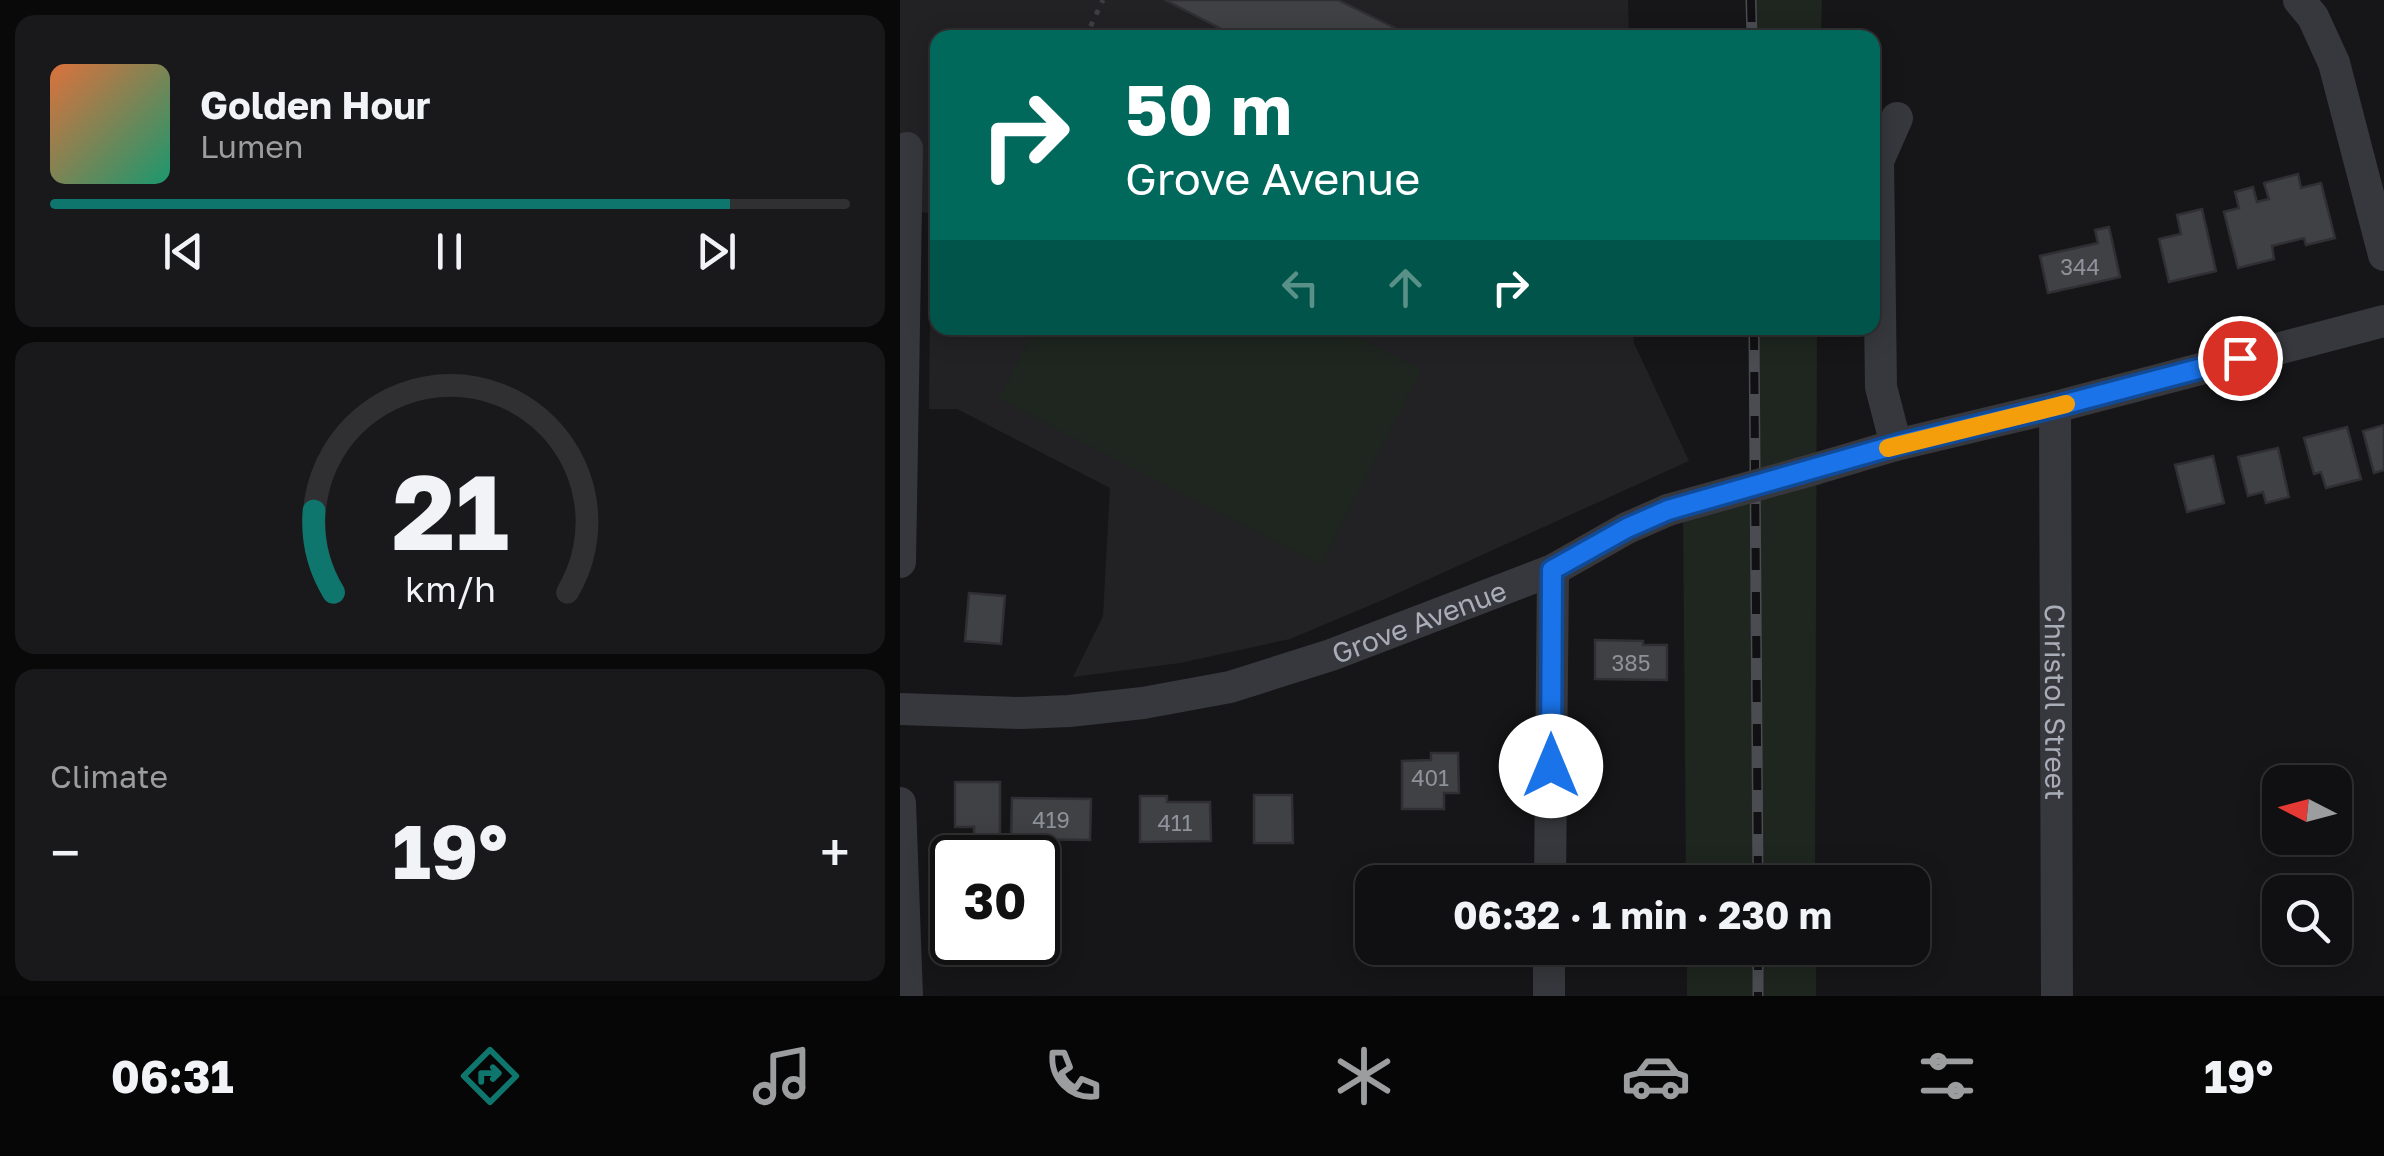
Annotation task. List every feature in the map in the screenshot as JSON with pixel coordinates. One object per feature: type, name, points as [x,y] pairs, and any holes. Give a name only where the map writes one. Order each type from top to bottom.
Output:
[{"type":"street","points":[[2299,0],[2312,17],[2334,63],[2384,255]]},
{"type":"street","points":[[1880,156],[1897,118]]},
{"type":"street","points":[[900,562],[907,148]]},
{"type":"street","points":[[1880,312],[1881,387],[1896,445]]},
{"type":"street","name":"Grove Avenue","points":[[900,708],[1068,711],[1143,703],[1230,687],[1330,656],[1552,570],[1668,510],[1896,445],[2384,321]]},
{"type":"street","name":"Christol Street","points":[[2054,407],[2056,996]]},
{"type":"street","points":[[1550,865],[1552,570]]},
{"type":"street","points":[[900,803],[907,996]]},
{"type":"street","points":[[1549,965],[1549,996]]},
{"type":"path","points":[[1089,30],[1102,0]]},
{"type":"shaded area","points":[[900,0],[1628,0],[1629,30],[930,30],[930,213],[900,211]]},
{"type":"shaded area","points":[[1756,0],[1822,0],[1821,30],[1756,30]]},
{"type":"shaded area","points":[[930,311],[930,335],[1633,335],[1689,461],[1290,639],[1180,663],[1073,677],[1103,616],[1110,488],[957,409],[929,409]]},
{"type":"shaded area","points":[[1031,335],[1353,335],[1421,370],[1321,565],[999,399]]},
{"type":"shaded area","points":[[1755,335],[1817,335],[1815,865],[1686,865],[1683,507],[1754,484]]},
{"type":"shaded area","points":[[1687,965],[1816,965],[1816,996],[1687,996]]},
{"type":"building","points":[[1165,0],[1338,0],[1399,30],[1223,30]]},
{"type":"building","points":[[2298,174],[2301,188],[2321,183],[2335,238],[2306,245],[2304,238],[2272,246],[2274,259],[2238,268],[2224,212],[2239,208],[2235,192],[2253,187],[2257,202],[2269,199],[2264,183]]},
{"type":"building","points":[[2202,209],[2216,271],[2169,282],[2159,239],[2181,234],[2177,215]]},
{"type":"building","points":[[2109,227],[2120,277],[2048,293],[2040,256],[2098,243],[2095,230]]},
{"type":"building","points":[[2384,425],[2384,470],[2374,473],[2363,431]]},
{"type":"building","points":[[2347,427],[2361,479],[2326,488],[2321,472],[2314,474],[2304,438]]},
{"type":"building","points":[[2278,448],[2289,497],[2266,503],[2263,492],[2248,496],[2238,457]]},
{"type":"building","points":[[2213,456],[2224,503],[2187,512],[2175,465]]},
{"type":"building","points":[[969,593],[1005,596],[1001,644],[965,641]]},
{"type":"building","points":[[1595,640],[1667,645],[1667,680],[1595,679]]},
{"type":"building","points":[[1431,753],[1458,753],[1459,793],[1444,793],[1444,809],[1402,809],[1402,761],[1431,760]]},
{"type":"building","points":[[955,782],[1000,782],[1000,835],[974,835],[974,827],[955,827]]},
{"type":"building","points":[[1254,795],[1292,795],[1293,843],[1254,843]]},
{"type":"building","points":[[1140,796],[1167,796],[1167,802],[1210,802],[1211,841],[1140,842]]},
{"type":"building","points":[[1012,798],[1091,799],[1090,840],[1060,840],[1060,835],[1011,835]]},
{"type":"railway","points":[[1751,0],[1752,30]]},
{"type":"railway","points":[[1754,335],[1758,865]]},
{"type":"railway","points":[[1758,965],[1758,996]]},
{"type":"slow traffic","points":[[1888,448],[2066,404]]},
{"type":"route","points":[[1551,766],[1552,570],[1668,510],[1896,445],[2240,358]]}]
